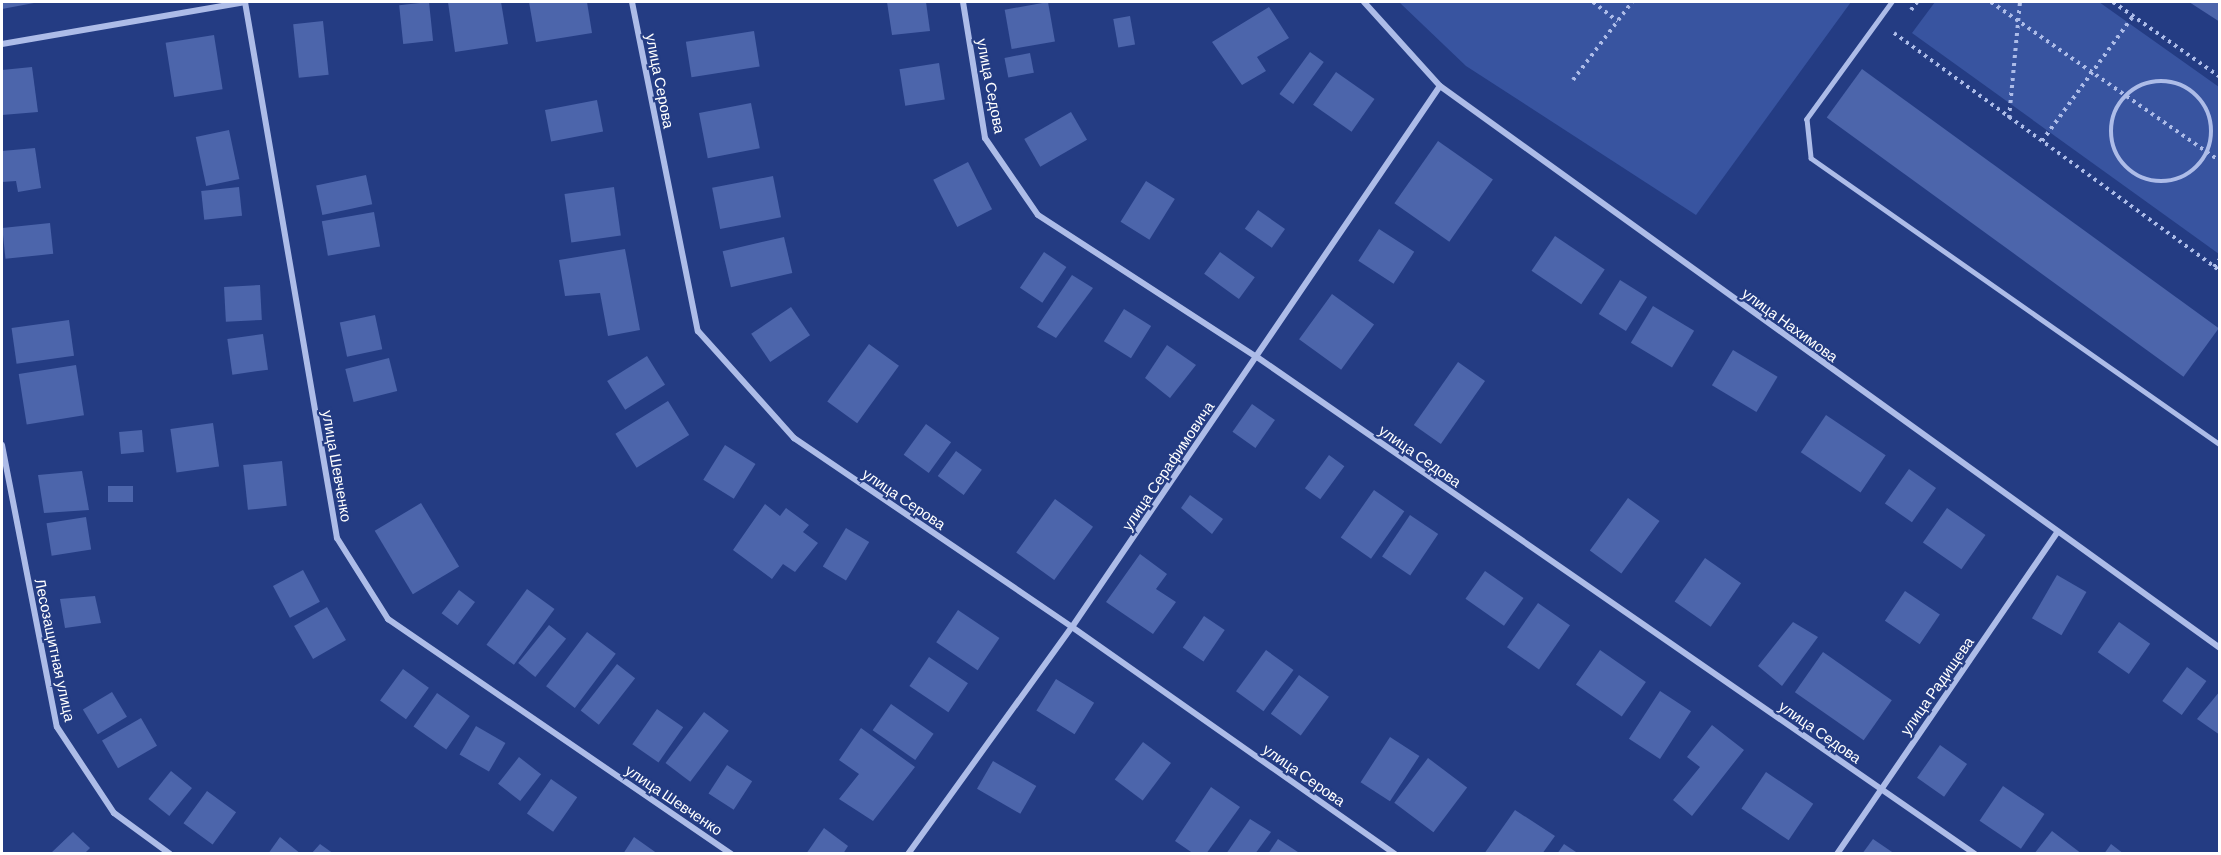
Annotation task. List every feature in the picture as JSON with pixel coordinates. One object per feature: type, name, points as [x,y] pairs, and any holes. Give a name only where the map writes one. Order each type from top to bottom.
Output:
[{"type":"street","points":[[2,44],[245,2]]},
{"type":"street","name":"улица Шевченко","points":[[245,2],[337,538],[388,619],[731,854]]},
{"type":"street","name":"улица Серова","points":[[632,2],[698,332],[794,438],[1072,627],[1395,854]]},
{"type":"street","name":"улица Седова","points":[[963,2],[986,138],[1038,215],[1257,357],[1975,854]]},
{"type":"street","name":"улица Нахимова","points":[[1364,2],[1440,86],[2056,533],[2220,648]]},
{"type":"street","name":"улица Серафимовича","points":[[908,854],[1072,627],[1440,86]]},
{"type":"street","name":"Лесозащитная улица","points":[[2,445],[57,727],[114,813],[170,854]]},
{"type":"street","name":"улица Радищева","points":[[1837,854],[2056,533]]},
{"type":"lane","points":[[1892,2],[1807,119],[1811,158],[2220,444]]},
{"type":"path","points":[[1593,2],[1617,21]]},
{"type":"path","points":[[1573,80],[1632,2]]},
{"type":"path","points":[[1991,2],[2220,161]]},
{"type":"path","points":[[2009,118],[2020,2]]},
{"type":"path","points":[[2113,2],[2220,77]]},
{"type":"path","points":[[2042,141],[2133,16]]},
{"type":"path","points":[[1893,34],[2220,271]]},
{"type":"path","points":[[2163,81],[2186,87],[2199,97],[2212,126],[2204,158],[2193,169],[2178,178],[2162,181],[2145,178],[2119,158],[2112,142],[2112,125],[2126,95],[2139,86],[2163,81]]},
{"type":"path","points":[[2214,267],[2220,258]]},
{"type":"shaded area","points":[[1399,2],[1851,2],[1696,215],[1466,66]]},
{"type":"shaded area","points":[[1935,2],[2099,2],[2219,87],[2219,254],[1912,33]]},
{"type":"building","points":[[2,2],[34,2],[34,3],[2,9]]},
{"type":"building","points":[[429,2],[433,41],[403,44],[399,5]]},
{"type":"building","points":[[448,2],[501,2],[508,44],[455,52]]},
{"type":"building","points":[[529,2],[587,2],[592,33],[536,42]]},
{"type":"building","points":[[887,2],[926,2],[930,31],[892,35]]},
{"type":"building","points":[[1048,2],[1055,41],[1012,49],[1005,10]]},
{"type":"building","points":[[2189,2],[2220,2],[2220,22]]},
{"type":"building","points":[[1269,7],[1289,38],[1257,57],[1266,71],[1242,85],[1212,42]]},
{"type":"building","points":[[1130,16],[1135,45],[1118,48],[1113,19]]},
{"type":"building","points":[[323,21],[329,75],[299,78],[293,24]]},
{"type":"building","points":[[754,31],[760,67],[691,77],[686,42]]},
{"type":"building","points":[[214,35],[223,89],[174,97],[166,43]]},
{"type":"building","points":[[1310,52],[1324,62],[1293,104],[1279,94]]},
{"type":"building","points":[[1030,53],[1034,73],[1008,78],[1004,58]]},
{"type":"building","points":[[939,63],[945,100],[905,106],[899,69]]},
{"type":"building","points":[[32,67],[38,112],[2,115],[2,70]]},
{"type":"building","points":[[1862,69],[2219,328],[2184,377],[1827,118]]},
{"type":"building","points":[[1336,72],[1375,99],[1352,132],[1313,105]]},
{"type":"building","points":[[597,100],[603,131],[551,142],[545,110]]},
{"type":"building","points":[[751,103],[760,148],[708,158],[699,113]]},
{"type":"building","points":[[1071,112],[1087,140],[1040,167],[1024,139]]},
{"type":"building","points":[[229,130],[239,179],[206,186],[196,137]]},
{"type":"building","points":[[1438,141],[1493,179],[1449,242],[1394,203]]},
{"type":"building","points":[[35,148],[41,188],[18,192],[16,181],[2,182],[2,151]]},
{"type":"building","points":[[968,162],[992,209],[957,227],[933,180]]},
{"type":"building","points":[[366,175],[372,204],[322,215],[316,186]]},
{"type":"building","points":[[773,176],[781,217],[720,229],[712,188]]},
{"type":"building","points":[[1146,181],[1175,199],[1149,240],[1121,222]]},
{"type":"building","points":[[239,187],[242,216],[204,220],[201,191]]},
{"type":"building","points":[[614,187],[621,236],[571,242],[564,194]]},
{"type":"building","points":[[1258,210],[1285,229],[1272,248],[1245,229]]},
{"type":"building","points":[[374,212],[380,246],[328,256],[322,221]]},
{"type":"building","points":[[50,223],[53,254],[6,259],[2,228]]},
{"type":"building","points":[[1379,229],[1414,252],[1394,284],[1358,261]]},
{"type":"building","points":[[1555,236],[1605,270],[1581,304],[1532,271]]},
{"type":"building","points":[[784,237],[792,273],[731,287],[723,251]]},
{"type":"building","points":[[625,249],[640,330],[608,336],[600,293],[565,296],[559,260]]},
{"type":"building","points":[[1044,252],[1066,267],[1042,303],[1020,288]]},
{"type":"building","points":[[1220,252],[1255,277],[1239,299],[1204,274]]},
{"type":"building","points":[[1072,275],[1093,288],[1056,338],[1037,327]]},
{"type":"building","points":[[1620,280],[1647,297],[1626,331],[1599,314]]},
{"type":"building","points":[[260,285],[262,320],[226,322],[224,287]]},
{"type":"building","points":[[1332,294],[1374,325],[1341,370],[1299,339]]},
{"type":"building","points":[[1653,306],[1694,331],[1672,368],[1631,343]]},
{"type":"building","points":[[791,307],[810,335],[770,362],[751,334]]},
{"type":"building","points":[[1124,309],[1151,326],[1131,358],[1104,341]]},
{"type":"building","points":[[375,315],[382,349],[347,357],[340,322]]},
{"type":"building","points":[[69,320],[74,356],[17,364],[12,328]]},
{"type":"building","points":[[263,334],[268,370],[232,375],[227,339]]},
{"type":"building","points":[[869,344],[899,366],[857,423],[827,401]]},
{"type":"building","points":[[1167,345],[1196,365],[1170,398],[1145,378]]},
{"type":"building","points":[[1733,350],[1778,377],[1756,412],[1712,385]]},
{"type":"building","points":[[647,356],[665,385],[625,410],[607,381]]},
{"type":"building","points":[[389,358],[397,391],[354,402],[345,369]]},
{"type":"building","points":[[1458,362],[1485,381],[1441,444],[1414,425]]},
{"type":"building","points":[[76,365],[84,415],[27,424],[19,374]]},
{"type":"building","points":[[668,401],[689,435],[637,468],[615,434]]},
{"type":"building","points":[[1252,404],[1275,420],[1255,448],[1232,432]]},
{"type":"building","points":[[1826,415],[1886,455],[1861,493],[1801,452]]},
{"type":"building","points":[[213,423],[219,467],[177,473],[170,429]]},
{"type":"building","points":[[926,424],[951,442],[929,473],[904,455]]},
{"type":"building","points":[[142,430],[144,452],[121,454],[119,432]]},
{"type":"building","points":[[725,445],[756,464],[734,499],[703,480]]},
{"type":"building","points":[[956,451],[982,470],[964,495],[938,476]]},
{"type":"building","points":[[1329,455],[1344,466],[1320,499],[1305,488]]},
{"type":"building","points":[[282,461],[287,506],[248,510],[243,465]]},
{"type":"building","points":[[1909,469],[1936,488],[1912,522],[1885,503]]},
{"type":"building","points":[[82,471],[89,510],[44,513],[38,475]]},
{"type":"building","points":[[108,486],[133,486],[133,502],[108,502]]},
{"type":"building","points":[[1374,490],[1404,511],[1371,559],[1341,538]]},
{"type":"building","points":[[1190,495],[1223,519],[1212,534],[1181,508]]},
{"type":"building","points":[[1628,498],[1660,521],[1621,574],[1590,551]]},
{"type":"building","points":[[1055,499],[1093,527],[1054,580],[1016,552]]},
{"type":"building","points":[[421,503],[459,566],[413,594],[375,531]]},
{"type":"building","points":[[765,504],[780,516],[786,508],[809,525],[803,532],[818,543],[795,572],[783,564],[772,579],[733,550]]},
{"type":"building","points":[[1947,508],[1986,535],[1961,569],[1923,542]]},
{"type":"building","points":[[1410,515],[1438,534],[1410,575],[1382,556]]},
{"type":"building","points":[[86,517],[91,550],[52,556],[46,523]]},
{"type":"building","points":[[846,528],[869,542],[846,580],[823,567]]},
{"type":"building","points":[[1140,554],[1167,574],[1156,589],[1176,602],[1153,634],[1106,602]]},
{"type":"building","points":[[1705,558],[1741,583],[1711,627],[1675,601]]},
{"type":"building","points":[[303,570],[320,602],[290,618],[273,586]]},
{"type":"building","points":[[1485,571],[1524,598],[1504,626],[1465,599]]},
{"type":"building","points":[[2057,575],[2086,592],[2061,635],[2032,618]]},
{"type":"building","points":[[527,589],[555,609],[514,665],[486,645]]},
{"type":"building","points":[[459,590],[475,602],[458,625],[442,613]]},
{"type":"building","points":[[1905,591],[1940,614],[1920,644],[1885,621]]},
{"type":"building","points":[[95,596],[101,623],[65,628],[60,599]]},
{"type":"building","points":[[1538,603],[1570,625],[1539,670],[1507,647]]},
{"type":"building","points":[[327,607],[346,640],[313,659],[294,626]]},
{"type":"building","points":[[958,610],[999,638],[978,670],[936,642]]},
{"type":"building","points":[[1204,616],[1225,630],[1203,661],[1183,648]]},
{"type":"building","points":[[1793,622],[1818,637],[1782,686],[1758,666]]},
{"type":"building","points":[[2119,622],[2150,644],[2129,674],[2098,652]]},
{"type":"building","points":[[549,625],[566,639],[535,677],[518,663]]},
{"type":"building","points":[[587,632],[616,654],[575,708],[546,686]]},
{"type":"building","points":[[1266,650],[1294,670],[1264,711],[1236,691]]},
{"type":"building","points":[[1600,650],[1646,682],[1622,717],[1576,684]]},
{"type":"building","points":[[1823,652],[1892,700],[1864,740],[1795,692]]},
{"type":"building","points":[[929,657],[968,683],[948,712],[909,686]]},
{"type":"building","points":[[617,664],[635,678],[599,725],[581,710]]},
{"type":"building","points":[[2187,667],[2206,681],[2182,715],[2162,701]]},
{"type":"building","points":[[403,669],[429,688],[406,719],[380,701]]},
{"type":"building","points":[[1299,675],[1329,697],[1301,736],[1271,714]]},
{"type":"building","points":[[1056,679],[1094,703],[1075,734],[1036,710]]},
{"type":"building","points":[[1660,691],[1691,711],[1660,759],[1629,739]]},
{"type":"building","points":[[2220,691],[2220,735],[2197,719]]},
{"type":"building","points":[[112,692],[127,717],[98,734],[83,710]]},
{"type":"building","points":[[437,693],[470,716],[446,750],[413,727]]},
{"type":"building","points":[[891,704],[934,734],[915,760],[873,730]]},
{"type":"building","points":[[657,709],[683,727],[659,763],[632,744]]},
{"type":"building","points":[[704,712],[729,731],[690,782],[665,763]]},
{"type":"building","points":[[141,718],[157,746],[118,768],[102,740]]},
{"type":"building","points":[[1712,725],[1744,750],[1692,816],[1673,800],[1700,767],[1687,757]]},
{"type":"building","points":[[476,726],[505,743],[489,772],[460,755]]},
{"type":"building","points":[[861,728],[915,767],[873,821],[839,799],[859,774],[839,760]]},
{"type":"building","points":[[1390,737],[1419,756],[1390,801],[1361,782]]},
{"type":"building","points":[[1143,742],[1171,763],[1143,801],[1115,780]]},
{"type":"building","points":[[1940,745],[1967,764],[1944,797],[1917,778]]},
{"type":"building","points":[[519,757],[541,774],[520,801],[498,784]]},
{"type":"building","points":[[1428,758],[1467,787],[1433,832],[1394,803]]},
{"type":"building","points":[[993,761],[1036,786],[1020,814],[977,789]]},
{"type":"building","points":[[727,765],[752,781],[734,810],[708,794]]},
{"type":"building","points":[[171,771],[192,788],[169,816],[148,799]]},
{"type":"building","points":[[1766,772],[1813,804],[1789,840],[1741,808]]},
{"type":"building","points":[[551,779],[577,797],[553,832],[527,813]]},
{"type":"building","points":[[2003,786],[2044,814],[2021,849],[1980,821]]},
{"type":"building","points":[[1211,787],[1240,807],[1206,854],[1194,854],[1175,841]]},
{"type":"building","points":[[207,791],[236,812],[213,845],[183,823]]},
{"type":"building","points":[[1515,810],[1555,836],[1542,854],[1484,854]]},
{"type":"building","points":[[1250,819],[1271,832],[1255,854],[1226,854]]},
{"type":"building","points":[[824,828],[848,846],[843,854],[806,854]]},
{"type":"building","points":[[2052,831],[2082,854],[2034,854]]},
{"type":"building","points":[[73,832],[90,848],[84,854],[50,854]]},
{"type":"building","points":[[280,837],[301,854],[268,854]]},
{"type":"building","points":[[634,837],[658,854],[623,854]]},
{"type":"building","points":[[1278,839],[1301,854],[1268,854]]},
{"type":"building","points":[[1873,839],[1895,854],[1862,854]]},
{"type":"building","points":[[320,844],[334,854],[311,854]]},
{"type":"building","points":[[1564,844],[1579,854],[1557,854]]},
{"type":"building","points":[[2111,844],[2124,854],[2104,854]]}]
